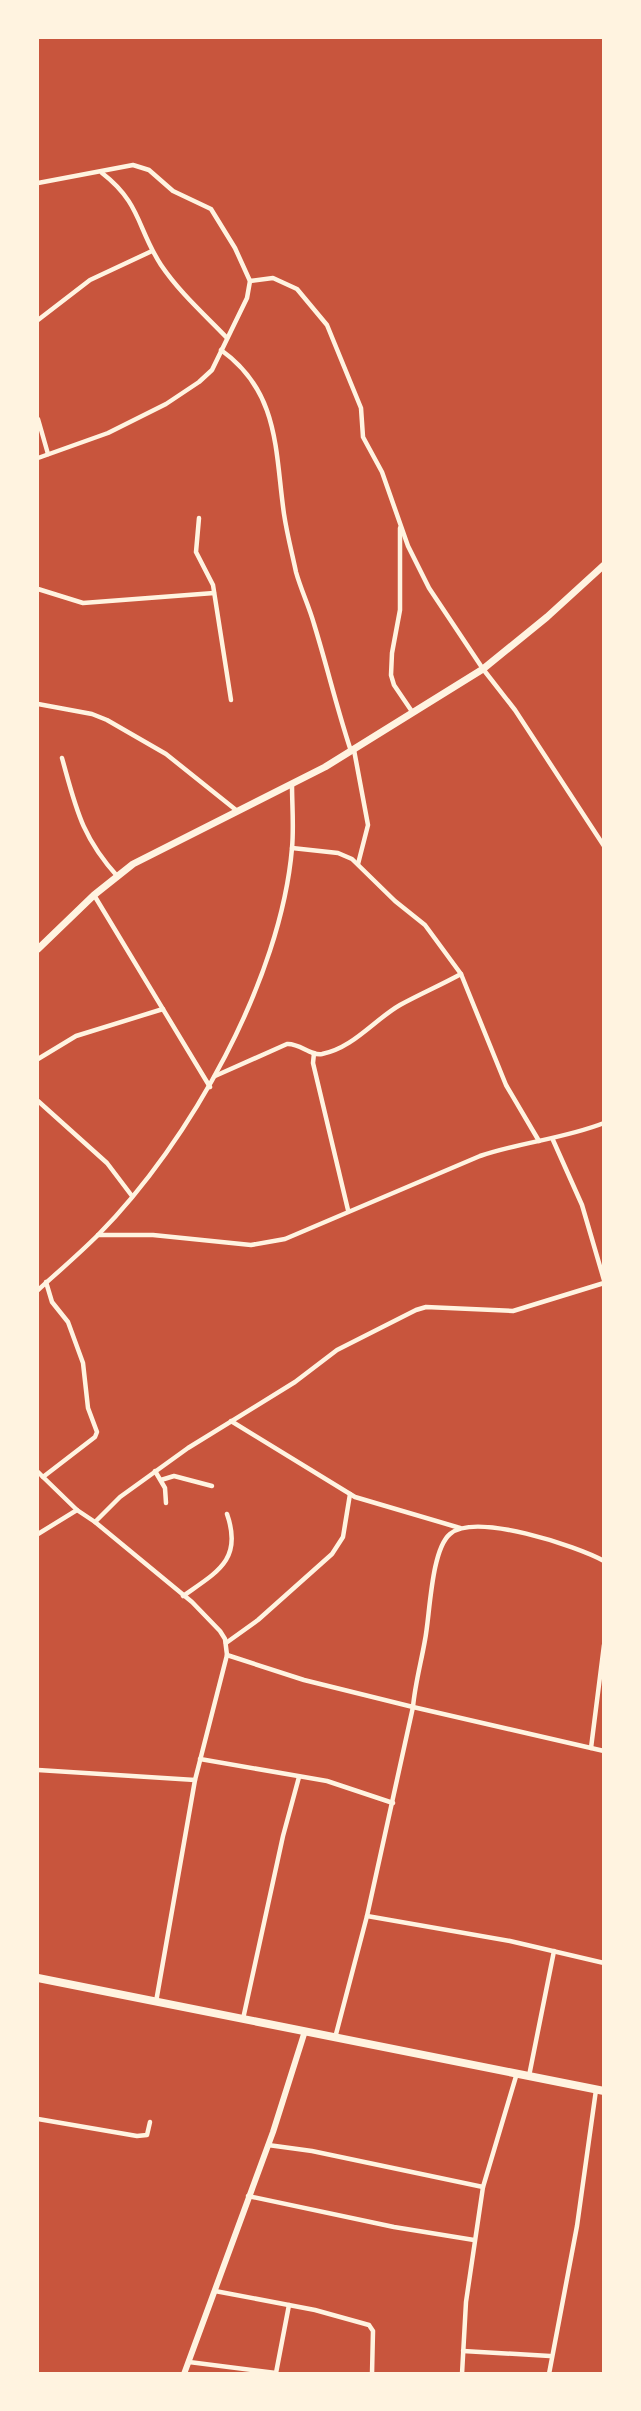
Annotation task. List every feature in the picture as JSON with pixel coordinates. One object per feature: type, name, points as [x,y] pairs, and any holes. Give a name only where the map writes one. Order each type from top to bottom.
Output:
[{"type":"highway","points":[[38,1978],[600,2091]]},
{"type":"main road","points":[[38,949],[94,895],[133,864],[352,750],[483,669],[547,617],[603,565]]},
{"type":"street","points":[[38,183],[133,165],[141,167],[173,191],[211,209],[235,248],[250,281],[247,298],[212,370],[199,382],[166,404],[108,433],[38,458]]},
{"type":"street","points":[[101,172],[132,204],[152,251],[187,299],[227,338]]},
{"type":"street","points":[[38,320],[90,280],[152,251]]},
{"type":"street","points":[[250,281],[273,278],[290,285],[297,289],[327,325],[361,408],[363,437],[382,472],[400,526],[429,588],[483,669],[515,710],[603,846]]},
{"type":"street","points":[[221,350],[232,358],[255,388],[275,433],[284,514],[297,574],[314,620],[336,707],[352,750],[368,825],[358,864]]},
{"type":"street","points":[[38,419],[48,454]]},
{"type":"street","points":[[199,518],[196,552],[213,585],[231,700]]},
{"type":"street","points":[[400,526],[401,603],[392,653],[391,675],[394,685],[413,713]]},
{"type":"street","points":[[38,589],[83,603],[214,593]]},
{"type":"street","points":[[38,704],[92,714],[107,720],[166,754],[236,810]]},
{"type":"street","points":[[62,758],[70,793],[86,836],[118,877]]},
{"type":"street","points":[[38,1290],[98,1235],[132,1196],[210,1087],[258,982],[275,935],[292,848],[292,783]]},
{"type":"street","points":[[292,848],[338,853],[358,864],[382,889],[425,925],[461,974],[506,1085],[539,1141]]},
{"type":"street","points":[[94,895],[210,1087]]},
{"type":"street","points":[[215,1076],[287,1044],[300,1046],[314,1053],[327,1052],[362,1035],[399,1006],[461,974]]},
{"type":"street","points":[[38,1059],[76,1036],[163,1009]]},
{"type":"street","points":[[314,1053],[314,1064],[348,1210]]},
{"type":"street","points":[[38,1101],[107,1163],[132,1196]]},
{"type":"street","points":[[98,1235],[153,1235],[250,1245],[285,1239],[348,1210],[480,1156],[507,1147],[553,1140],[603,1123]]},
{"type":"street","points":[[95,1522],[120,1497],[231,1420],[295,1382],[337,1350],[416,1310],[426,1307],[513,1311],[603,1281],[582,1205],[553,1140]]},
{"type":"street","points":[[43,1477],[98,1432],[88,1408],[83,1363],[68,1322],[52,1302],[46,1282]]},
{"type":"street","points":[[231,1420],[350,1494],[461,1528],[498,1528],[574,1546],[603,1561]]},
{"type":"street","points":[[155,1471],[161,1480],[166,1503]]},
{"type":"street","points":[[38,1472],[77,1510],[95,1522],[183,1596],[220,1631],[226,1643],[227,1655],[195,1780],[156,2002]]},
{"type":"street","points":[[161,1480],[174,1476],[212,1486]]},
{"type":"street","points":[[226,1643],[258,1620],[332,1554],[343,1537],[350,1494]]},
{"type":"street","points":[[38,1534],[77,1510]]},
{"type":"street","points":[[183,1596],[206,1579],[229,1557],[233,1547],[233,1535],[227,1514]]},
{"type":"street","points":[[335,2038],[367,1916],[393,1803],[413,1707],[439,1557],[447,1537],[461,1528]]},
{"type":"street","points":[[591,1748],[603,1645]]},
{"type":"street","points":[[227,1655],[304,1680],[603,1751]]},
{"type":"street","points":[[200,1759],[245,1765],[356,1789],[393,1803]]},
{"type":"street","points":[[38,1770],[195,1780]]},
{"type":"street","points":[[243,2019],[277,1863],[299,1777]]},
{"type":"street","points":[[367,1916],[554,1951],[603,1963]]},
{"type":"street","points":[[529,2076],[554,1951]]},
{"type":"street","points":[[184,2373],[268,2145],[305,2031]]},
{"type":"street","points":[[462,2373],[474,2240],[483,2187],[517,2073]]},
{"type":"street","points":[[549,2373],[550,2356],[578,2226],[600,2091]]},
{"type":"street","points":[[38,2119],[137,2136],[147,2135],[150,2122]]},
{"type":"street","points":[[268,2145],[312,2151],[483,2187]]},
{"type":"street","points":[[248,2196],[384,2225],[474,2240]]},
{"type":"street","points":[[215,2291],[289,2305],[371,2326],[372,2373]]},
{"type":"street","points":[[189,2362],[276,2373],[289,2305]]},
{"type":"street","points":[[463,2351],[550,2356]]}]
